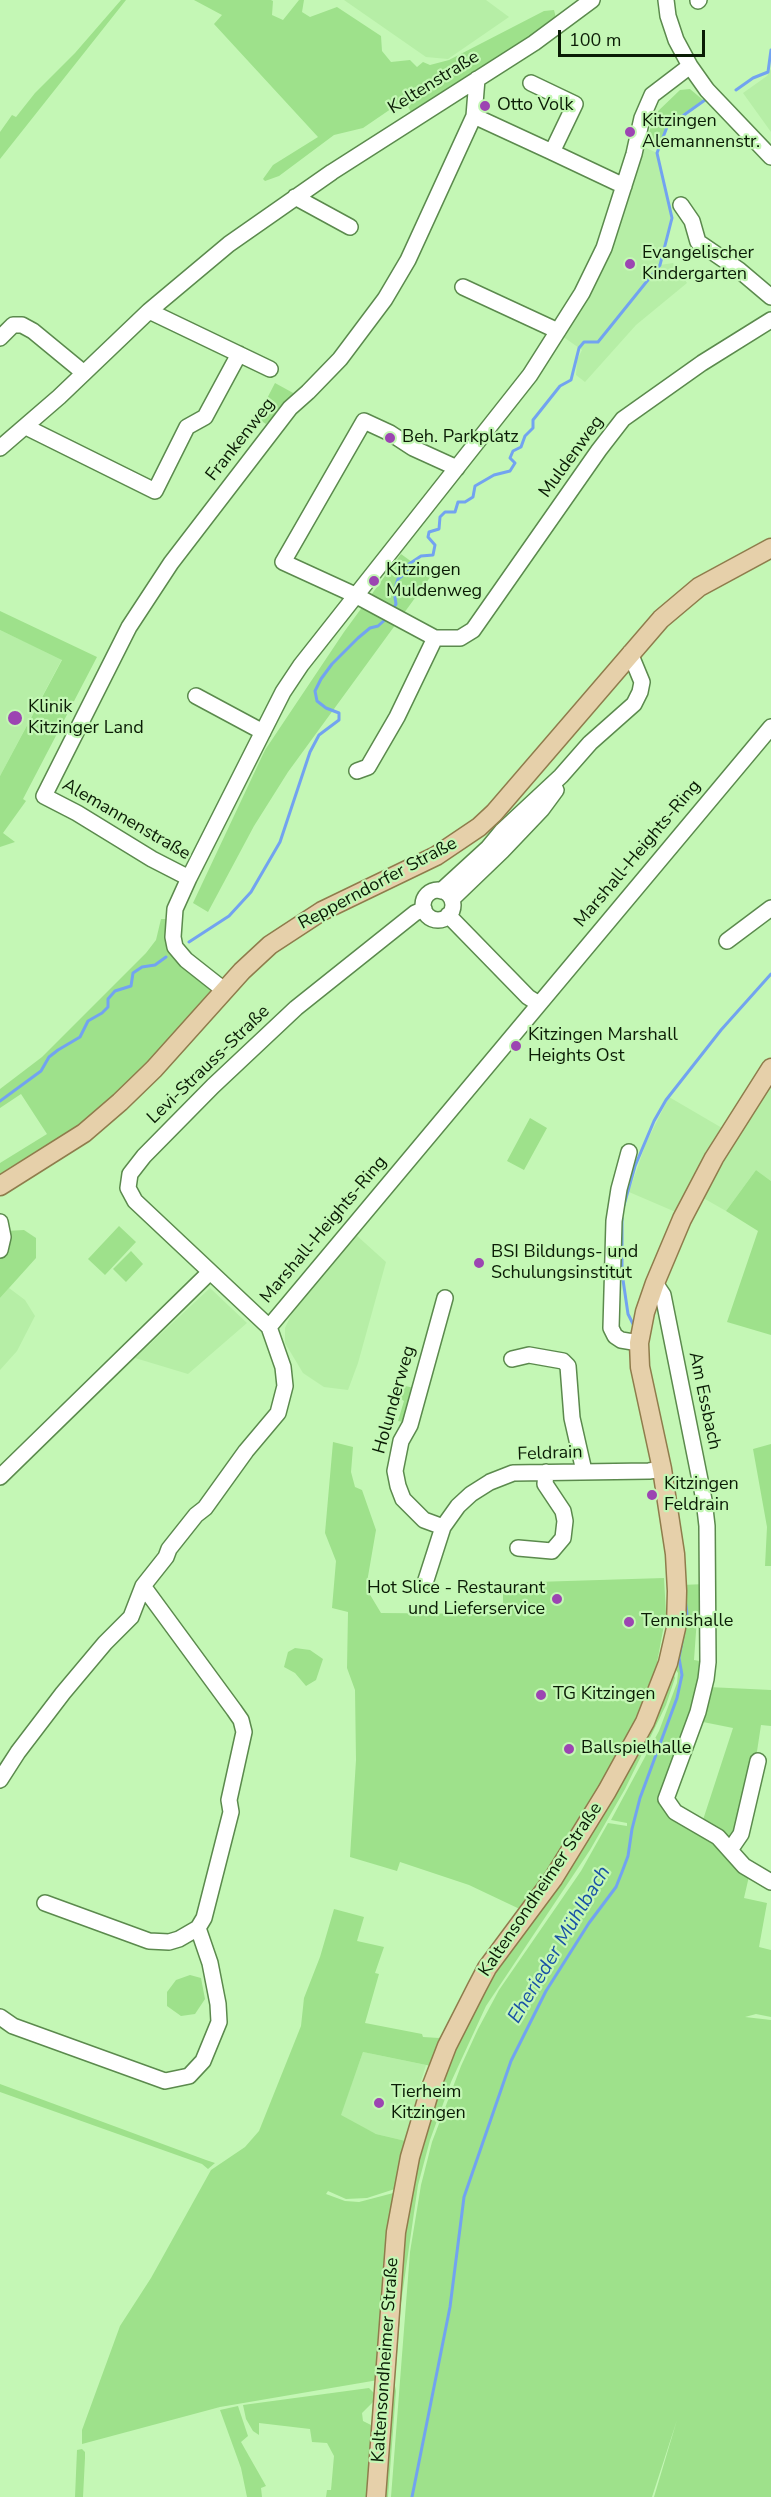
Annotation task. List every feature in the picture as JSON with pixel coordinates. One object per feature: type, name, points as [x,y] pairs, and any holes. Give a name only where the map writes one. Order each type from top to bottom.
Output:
[{"type":"main road","name":"Repperndorfer Straße","points":[[0,1186],[60,1149],[102,1119],[154,1069],[255,958],[302,922],[436,856],[479,827],[494,813],[661,619],[690,594],[725,572],[771,548]]},
{"type":"main road","name":"Kaltensondheimer Straße","points":[[376,2497],[394,2248],[403,2188],[414,2143],[438,2068],[472,1994],[488,1968],[567,1859],[626,1757],[659,1690],[676,1628],[675,1554],[662,1469],[640,1367],[639,1343],[645,1312],[682,1219],[714,1158],[771,1068]]},
{"type":"street","name":"Keltenstraße","points":[[0,448],[27,427],[149,312],[210,259],[295,197],[381,139],[534,43],[592,0]]},
{"type":"street","points":[[666,0],[668,16],[676,40],[690,66],[707,90],[771,157]]},
{"type":"street","name":"Alemannenstraße","points":[[224,990],[186,960],[175,947],[173,937],[175,909],[189,878],[263,732],[301,665],[530,375],[582,293],[604,248],[624,186],[642,118],[652,95],[690,66]]},
{"type":"street","name":"Frankenweg","points":[[44,796],[129,627],[171,563],[290,408],[340,359],[385,299],[408,260],[474,116],[477,79]]},
{"type":"street","points":[[531,83],[575,104],[552,152]]},
{"type":"street","points":[[474,116],[624,186]]},
{"type":"street","points":[[295,197],[350,227]]},
{"type":"street","points":[[681,205],[692,221],[698,242],[739,270],[771,297]]},
{"type":"street","points":[[463,287],[558,331]]},
{"type":"street","name":"Frankenweg","points":[[149,312],[270,369]]},
{"type":"street","name":"Muldenweg","points":[[435,638],[460,638],[473,630],[623,419],[702,363],[771,320]]},
{"type":"street","points":[[0,338],[13,325],[22,325],[33,331],[84,373]]},
{"type":"street","points":[[27,427],[155,491],[188,427],[205,417],[239,354]]},
{"type":"street","points":[[357,771],[368,767],[397,717],[435,638],[355,595],[283,562],[364,421],[390,433],[413,448],[457,468]]},
{"type":"street","name":"Levi-Strauss-Straße","points":[[269,1327],[135,1200],[128,1188],[130,1174],[144,1156],[213,1086],[296,1008],[415,913],[424,909],[424,900],[429,893],[446,895],[502,851],[542,808],[558,787],[561,776],[590,743],[634,704],[642,682],[630,653]]},
{"type":"street","points":[[196,696],[263,732]]},
{"type":"street","name":"Marshall-Heights-Ring","points":[[0,1780],[18,1752],[63,1693],[105,1643],[131,1617],[143,1586],[166,1557],[169,1549],[196,1515],[205,1508],[246,1451],[278,1413],[285,1386],[283,1367],[269,1327],[771,727]]},
{"type":"street","name":"Alemannenstraße","points":[[44,796],[189,878]]},
{"type":"street","points":[[424,909],[432,918],[441,919],[448,915],[452,908],[446,895]]},
{"type":"street","points":[[727,941],[771,908]]},
{"type":"street","points":[[448,915],[528,997],[539,1004]]},
{"type":"street","points":[[629,1152],[616,1204],[611,1328],[615,1336],[621,1340],[639,1343]]},
{"type":"street","points":[[0,1222],[3,1237],[0,1250]]},
{"type":"street","points":[[0,1478],[93,1389],[209,1272]]},
{"type":"street","name":"Am Essbach","points":[[655,1284],[663,1295],[702,1489],[707,1548],[708,1662],[706,1679],[698,1712],[666,1798],[675,1812],[718,1837],[744,1866],[771,1882]]},
{"type":"street","name":"Holunderweg","points":[[443,1527],[424,1520],[403,1499],[395,1471],[400,1441],[410,1425],[445,1298]]},
{"type":"street","points":[[512,1359],[529,1355],[563,1361],[568,1366],[572,1418],[584,1471]]},
{"type":"street","name":"Feldrain","points":[[426,1580],[443,1527],[458,1506],[490,1482],[513,1473],[662,1469]]},
{"type":"street","points":[[518,1548],[552,1551],[563,1538],[565,1521],[563,1511],[545,1484],[546,1472]]},
{"type":"street","points":[[45,1903],[149,1941],[169,1942],[179,1939],[198,1928],[204,1918],[231,1812],[229,1800],[244,1732],[241,1720],[143,1586]]},
{"type":"street","points":[[730,1850],[741,1833],[758,1761]]},
{"type":"street","points":[[0,2017],[13,2026],[165,2081],[189,2076],[203,2061],[219,2022],[210,1963],[198,1928]]},
{"type":"shaded area","points":[[121,0],[126,0],[0,159],[0,132],[12,115],[16,117],[35,93],[75,53]]},
{"type":"shaded area","points":[[194,0],[271,0],[273,1],[272,15],[283,20],[299,0],[304,0],[302,12],[310,17],[337,7],[381,36],[382,51],[391,62],[410,60],[417,67],[423,62],[430,65],[449,60],[544,11],[554,10],[556,18],[509,52],[411,112],[404,100],[363,128],[334,135],[279,176],[265,181],[263,179],[273,165],[318,137],[214,24],[222,15]]},
{"type":"shaded area","points":[[344,0],[486,0],[509,17],[448,59],[426,57]]},
{"type":"shaded area","points":[[771,69],[771,132],[743,93],[767,76]]},
{"type":"shaded area","points":[[690,89],[703,100],[667,125],[658,147],[646,140],[656,113],[680,90]]},
{"type":"shaded area","name":"Evangelischer Kindergarten","points":[[642,146],[657,153],[671,217],[660,265],[673,263],[687,283],[636,325],[585,382],[576,375],[577,360],[582,350],[562,336]]},
{"type":"shaded area","points":[[275,383],[295,394],[266,424],[257,418]]},
{"type":"shaded area","points":[[401,554],[431,576],[288,772],[254,826],[208,912],[193,903],[265,750],[344,632]]},
{"type":"shaded area","points":[[0,611],[97,657],[23,799],[26,801],[3,833],[15,842],[0,847],[0,776],[62,660],[0,630]]},
{"type":"shaded area","name":"Klinik Kitzinger Land","points":[[0,630],[62,659],[0,776]]},
{"type":"shaded area","points":[[161,919],[169,919],[169,929],[215,993],[117,1099],[0,1181],[0,1163],[47,1134],[21,1094],[0,1108],[0,1089],[42,1057],[146,953],[156,940]]},
{"type":"shaded area","points":[[771,1077],[771,1181],[756,1170],[726,1211],[691,1191],[678,1213],[629,1192],[646,1143],[669,1097],[734,1135]]},
{"type":"shaded area","points":[[530,1118],[547,1128],[524,1170],[507,1161]]},
{"type":"shaded area","points":[[756,1170],[771,1181],[771,1335],[727,1322],[758,1231],[726,1211]]},
{"type":"shaded area","points":[[119,1226],[136,1242],[105,1275],[88,1259]]},
{"type":"shaded area","points":[[24,1230],[36,1238],[36,1258],[0,1298],[0,1253],[6,1231]]},
{"type":"shaded area","points":[[355,1234],[386,1262],[358,1363],[348,1390],[324,1387],[303,1373],[285,1343],[285,1328],[291,1315]]},
{"type":"shaded area","points":[[131,1251],[143,1264],[126,1282],[113,1269]]},
{"type":"shaded area","points":[[9,1288],[25,1300],[35,1316],[17,1351],[0,1370],[0,1298]]},
{"type":"shaded area","points":[[210,1288],[247,1323],[188,1374],[135,1358]]},
{"type":"shaded area","points":[[400,1385],[415,1388],[408,1423],[398,1421],[404,1401],[399,1398]]},
{"type":"shaded area","points":[[333,1442],[353,1447],[351,1472],[355,1487],[362,1490],[376,1530],[366,1588],[381,1613],[498,1614],[503,1605],[503,1583],[664,1578],[666,1614],[649,1706],[526,1912],[469,1885],[400,1862],[397,1871],[350,1857],[356,1760],[355,1690],[347,1668],[348,1612],[332,1608],[336,1561],[325,1533]]},
{"type":"shaded area","points":[[771,1444],[771,1566],[765,1566],[767,1527],[753,1449]]},
{"type":"shaded area","points":[[706,1584],[705,1617],[697,1618],[694,1660],[705,1662],[703,1681],[665,1794],[701,1826],[733,1728],[698,1721],[708,1687],[771,1690],[771,1726],[761,1725],[756,1758],[734,1843],[750,1872],[744,1898],[767,1903],[759,1947],[771,1950],[771,2017],[756,2014],[745,2017],[771,2020],[771,2497],[654,2497],[677,2420],[652,2497],[391,2497],[410,2252],[421,2185],[432,2142],[461,2066],[499,1990],[581,1871],[608,1823],[627,1826],[627,1823],[611,1820],[659,1731],[677,1683],[678,1673],[671,1663],[681,1585]]},
{"type":"shaded area","points":[[295,1648],[310,1650],[323,1659],[316,1680],[306,1686],[295,1673],[284,1667],[288,1652]]},
{"type":"shaded area","points":[[673,1671],[675,1678],[666,1705],[625,1789],[590,1850],[486,2006],[451,2082],[430,2140],[418,2185],[401,2303],[395,2379],[392,2378],[405,2190],[450,2046]]},
{"type":"shaded area","points":[[334,1909],[364,1917],[357,1941],[384,1947],[375,1973],[379,1974],[365,2023],[422,2034],[423,2037],[439,2038],[450,2034],[436,2067],[363,2052],[341,2115],[376,2134],[410,2142],[401,2187],[367,2198],[346,2199],[328,2191],[326,2194],[345,2201],[359,2202],[401,2191],[378,2380],[220,2407],[82,2444],[82,2430],[120,2326],[151,2278],[211,2170],[245,2147],[259,2131],[301,2026],[304,1998],[320,1957]]},
{"type":"shaded area","points":[[190,1975],[201,1978],[205,1999],[195,2014],[181,2016],[167,2006],[167,1992],[176,1980]]},
{"type":"shaded area","points":[[363,2052],[426,2065],[417,2093],[409,2090],[408,2093],[418,2097],[406,2136],[412,2138],[410,2142],[376,2134],[340,2116]]},
{"type":"shaded area","points":[[0,2084],[215,2163],[208,2169],[202,2164],[0,2092]]},
{"type":"shaded area","points":[[393,2385],[396,2391],[388,2497],[377,2497]]},
{"type":"shaded area","points":[[369,2388],[374,2393],[374,2401],[362,2413],[363,2421],[375,2427],[374,2497],[326,2497],[327,2490],[331,2490],[334,2456],[327,2443],[312,2442],[310,2429],[259,2423],[259,2435],[253,2431],[246,2419],[243,2405]]},
{"type":"shaded area","points":[[238,2406],[248,2436],[241,2442],[266,2486],[261,2488],[262,2497],[247,2497],[241,2468],[220,2410]]},
{"type":"shaded area","points":[[82,2449],[85,2452],[83,2497],[75,2497],[77,2450]]},
{"type":"waterway","points":[[736,90],[753,78],[768,72],[771,50]]},
{"type":"waterway","points":[[392,611],[396,604],[394,591],[398,579],[410,570],[409,564],[421,556],[433,555],[435,545],[428,537],[429,532],[439,529],[440,517],[445,512],[455,512],[458,502],[465,502],[473,497],[475,486],[494,475],[510,471],[515,463],[510,458],[513,451],[521,447],[525,436],[533,428],[533,420],[560,386],[571,380],[579,348],[584,342],[598,342],[660,265],[672,218],[657,153],[667,127],[705,100]]},
{"type":"waterway","points":[[189,942],[229,916],[251,892],[280,842],[310,752],[319,735],[339,720],[339,713],[326,708],[317,701],[315,691],[332,664],[358,638],[387,618]]},
{"type":"waterway","points":[[0,1101],[41,1071],[49,1057],[80,1037],[88,1021],[108,1007],[108,999],[115,991],[131,986],[133,973],[142,967],[155,965],[166,957]]},
{"type":"waterway","name":"Eherieder Mühlbach","points":[[624,1205],[635,1166],[654,1121],[666,1100],[721,1030],[771,974]]},
{"type":"waterway","name":"Eherieder Mühlbach","points":[[622,1218],[622,1273],[628,1314],[634,1326]]},
{"type":"waterway","name":"Eherieder Mühlbach","points":[[412,2497],[450,2307],[464,2197],[511,2061],[546,1991],[589,1923],[616,1887],[628,1856],[640,1798],[677,1698],[682,1675],[679,1658],[687,1614],[685,1599]]},
{"type":"place","name":"Otto Volk","points":[[485,106]]},
{"type":"place","name":"Kitzingen Alemannenstr.","points":[[630,132]]},
{"type":"place","name":"Evangelischer Kindergarten","points":[[630,264]]},
{"type":"place","name":"Beh. Parkplatz","points":[[390,438]]},
{"type":"place","name":"Kitzingen Muldenweg","points":[[374,581]]},
{"type":"place","name":"Klinik Kitzinger Land","points":[[15,718]]},
{"type":"place","name":"Kitzingen Marshall Heights Ost","points":[[516,1046]]},
{"type":"place","name":"BSI Bildungs- und Schulungsinstitut","points":[[479,1263]]},
{"type":"place","name":"Kitzingen Feldrain","points":[[652,1495]]},
{"type":"place","name":"Hot Slice - Restaurant und Lieferservice","points":[[557,1599]]},
{"type":"place","name":"Tennishalle","points":[[629,1622]]},
{"type":"place","name":"TG Kitzingen","points":[[541,1695]]},
{"type":"place","name":"Ballspielhalle","points":[[569,1749]]},
{"type":"place","name":"Tierheim Kitzingen","points":[[379,2103]]}]
